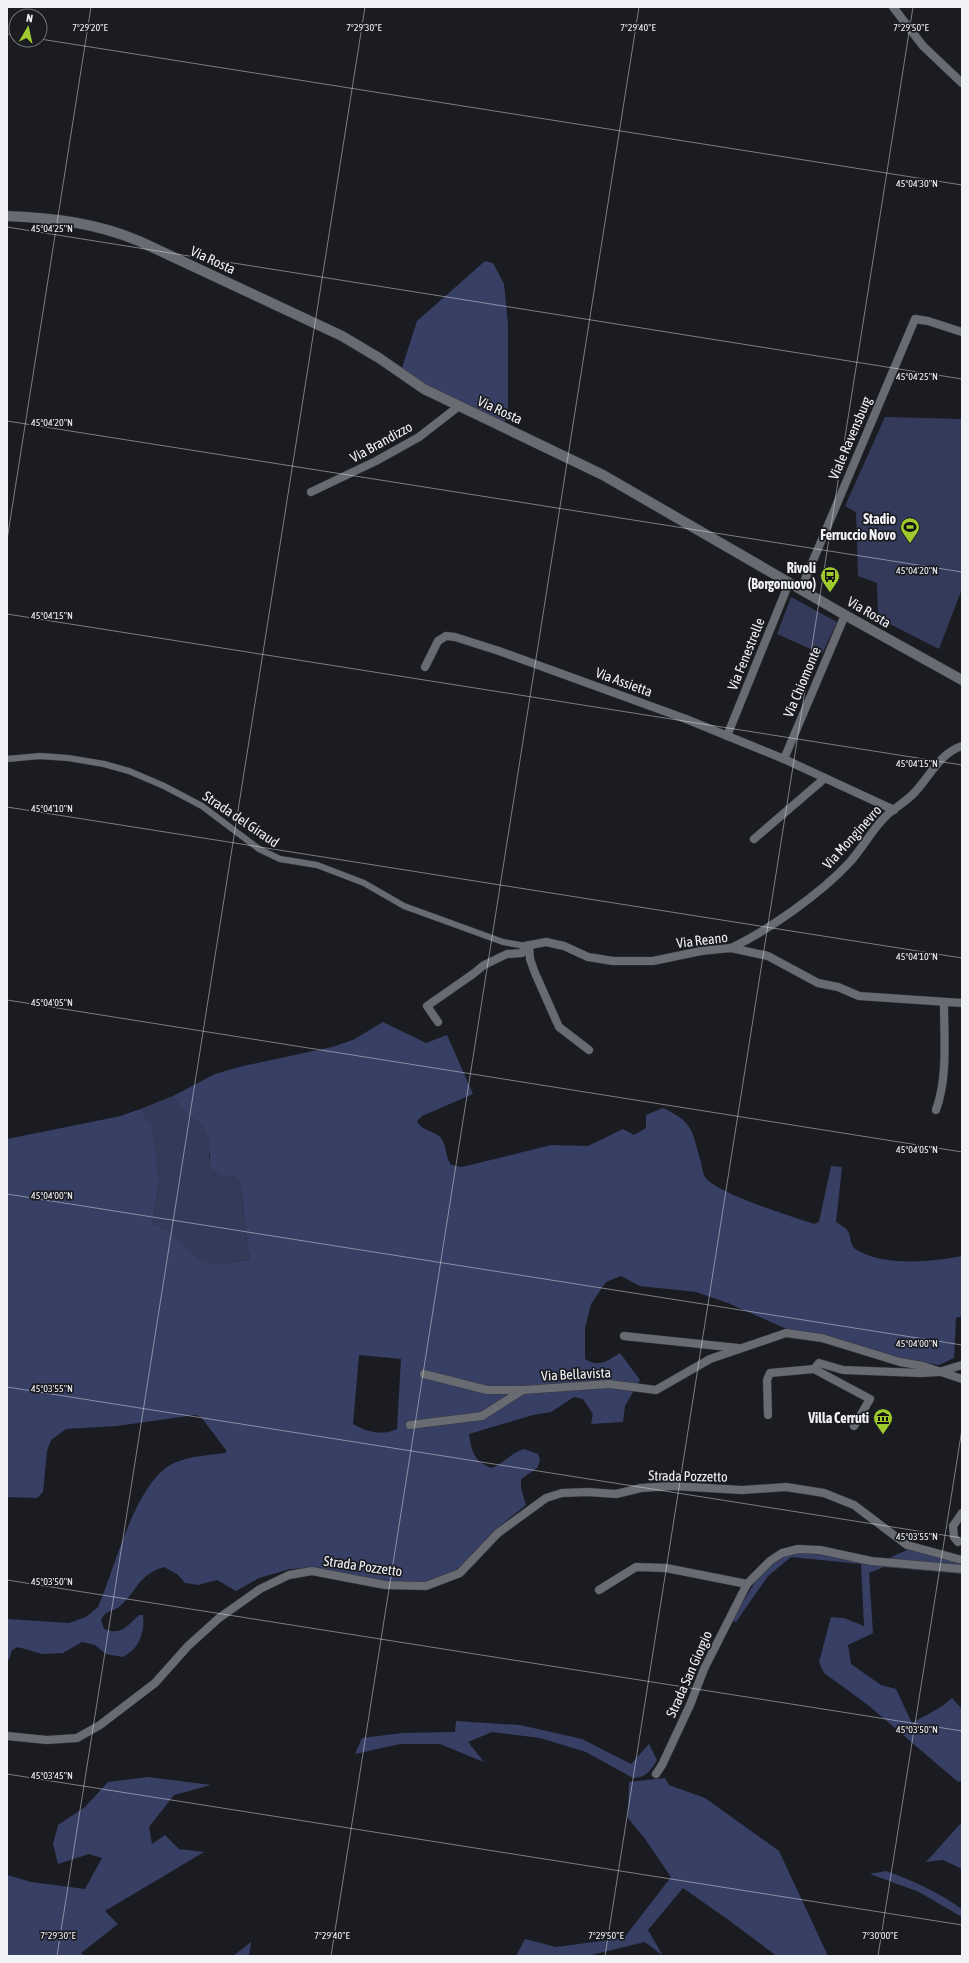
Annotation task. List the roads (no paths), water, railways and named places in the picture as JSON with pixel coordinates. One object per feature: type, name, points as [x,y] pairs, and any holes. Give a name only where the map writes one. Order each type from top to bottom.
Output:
[{"type":"street","points":[[893,7],[923,46],[962,83]]},
{"type":"street","name":"Via Rosta","points":[[7,216],[76,221],[97,225],[139,241],[342,336],[379,358],[413,383],[603,475],[801,590],[962,680]]},
{"type":"street","name":"Viale Ravensburg","points":[[801,590],[915,319],[928,321],[962,332]]},
{"type":"street","name":"Via Brandizzo","points":[[311,492],[376,461],[419,437],[459,406]]},
{"type":"street","name":"Via Fenestrelle","points":[[727,736],[789,582]]},
{"type":"street","name":"Via Chiomonte","points":[[784,759],[845,615]]},
{"type":"street","name":"Via Assietta","points":[[425,667],[438,641],[446,636],[455,638],[626,697],[727,736],[784,759],[894,810]]},
{"type":"street","name":"Via Monginevro","points":[[731,948],[754,937],[826,885],[850,862],[885,818],[910,799],[948,752],[962,746]]},
{"type":"street","name":"Strada del Giraud","points":[[7,759],[40,756],[68,758],[104,764],[129,771],[164,786],[202,806],[259,849],[280,859],[317,865],[364,884],[404,906],[503,942],[527,946]]},
{"type":"street","points":[[754,839],[825,778]]},
{"type":"street","name":"Via Reano","points":[[438,1022],[427,1006],[473,974],[484,964],[507,954],[522,952],[527,946],[546,942],[564,946],[588,957],[613,961],[653,961],[701,951],[731,948],[768,956],[818,983],[838,987],[859,996],[944,1003],[962,1003]]},
{"type":"street","points":[[527,946],[535,973],[559,1027],[589,1050]]},
{"type":"street","points":[[936,1110],[942,1084],[944,1003]]},
{"type":"street","name":"Via Bellavista","points":[[424,1374],[487,1390],[523,1390],[608,1384],[656,1390],[710,1359],[786,1333],[822,1338],[900,1362],[939,1372]]},
{"type":"street","name":"Via Bellavista","points":[[624,1336],[740,1348]]},
{"type":"street","points":[[814,1369],[819,1363],[843,1370],[920,1373],[939,1372],[962,1365]]},
{"type":"street","points":[[768,1415],[767,1380],[770,1373],[814,1369],[870,1399],[854,1426]]},
{"type":"street","points":[[939,1372],[962,1379]]},
{"type":"street","name":"Via Bellavista","points":[[410,1425],[482,1416],[523,1390]]},
{"type":"street","name":"Strada Pozzetto","points":[[7,1736],[47,1740],[77,1738],[100,1725],[155,1683],[188,1646],[219,1618],[260,1589],[289,1575],[312,1571],[385,1585],[426,1586],[460,1573],[498,1533],[546,1498],[562,1493],[588,1492],[616,1494],[641,1488],[672,1486],[742,1490],[786,1487],[824,1493],[854,1505],[907,1545],[962,1560]]},
{"type":"street","points":[[958,1542],[954,1537],[953,1526],[962,1513]]},
{"type":"street","name":"Strada San Giorgio","points":[[656,1774],[662,1765],[690,1705],[716,1643],[747,1584],[770,1561],[782,1553],[798,1549],[820,1550],[871,1561],[962,1569]]},
{"type":"street","points":[[599,1590],[636,1567],[666,1568],[747,1584]]},
{"type":"place","name":"Stadio Ferruccio Novo","points":[[910,544]]},
{"type":"place","name":"Rivoli (Borgonuovo)","points":[[830,593]]},
{"type":"place","name":"Villa Cerruti","points":[[883,1435]]}]
